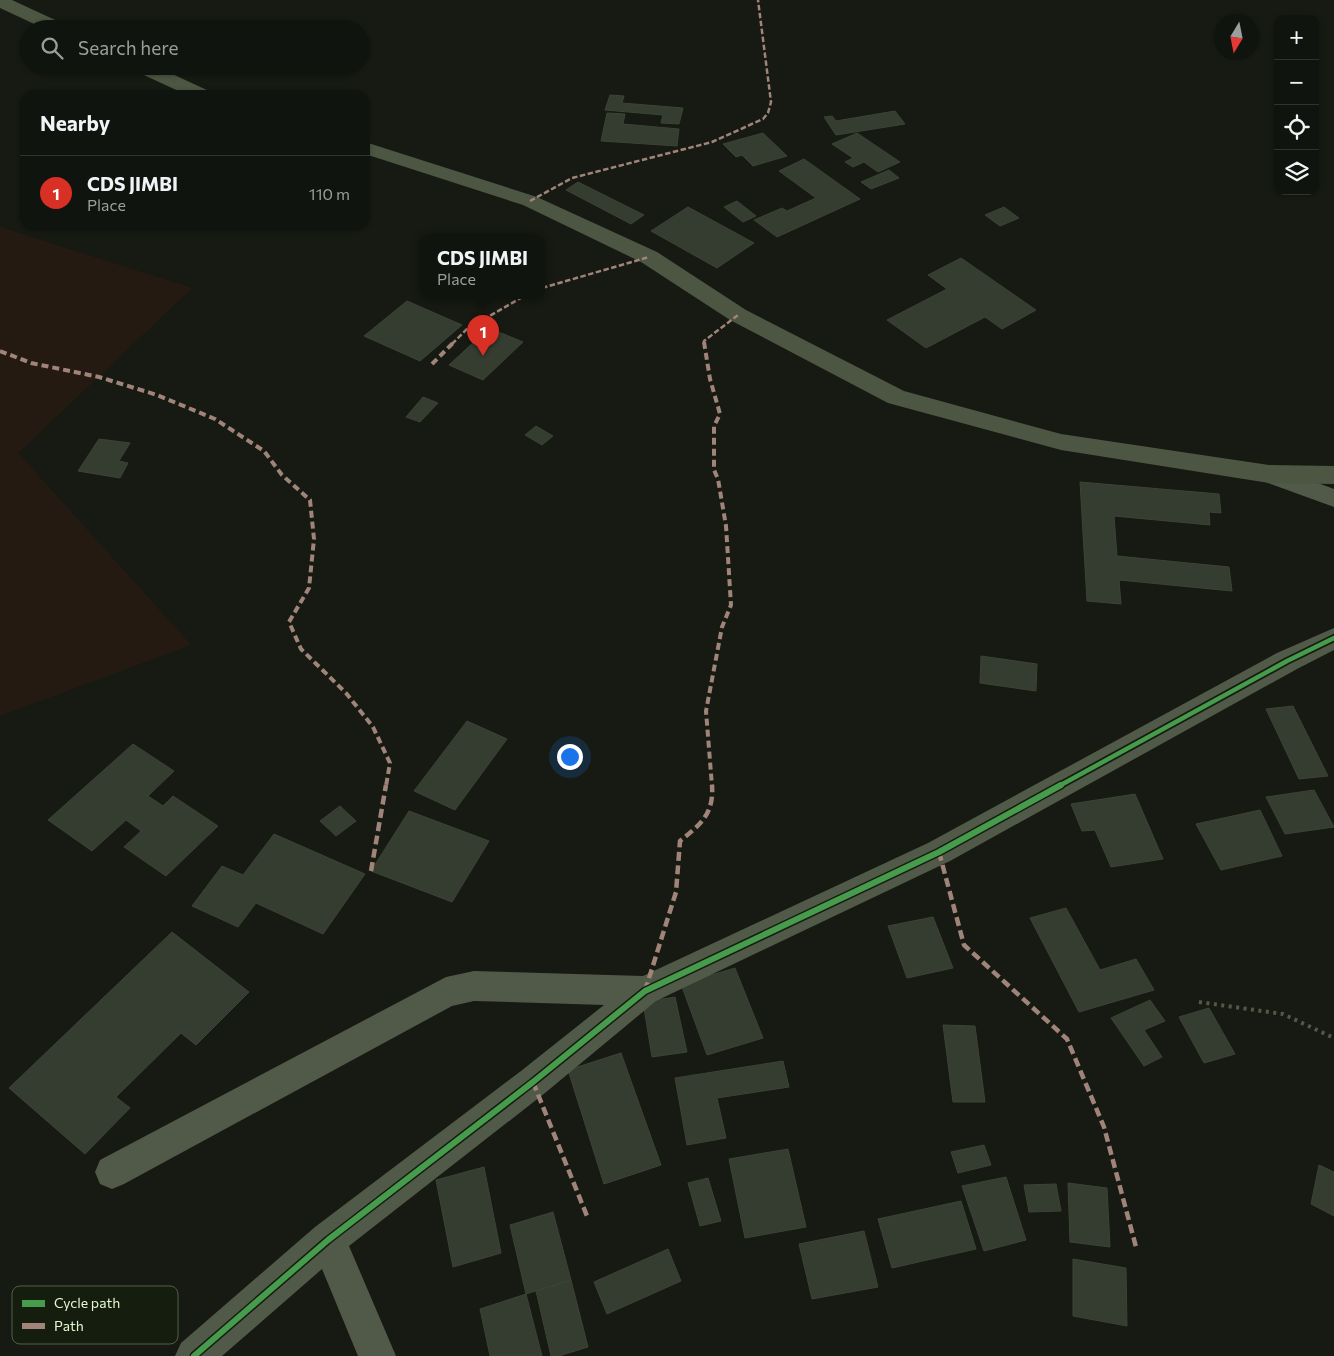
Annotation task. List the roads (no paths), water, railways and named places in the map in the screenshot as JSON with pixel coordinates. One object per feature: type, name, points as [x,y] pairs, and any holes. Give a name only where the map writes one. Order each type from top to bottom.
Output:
[{"type":"main road","points":[[0,0],[41,20]]},
{"type":"main road","points":[[159,75],[191,90]]},
{"type":"main road","points":[[370,150],[530,201],[649,257],[738,315],[896,397],[1061,442],[1269,474],[1334,475]]},
{"type":"street","points":[[1269,474],[1334,498]]},
{"type":"street","points":[[194,1356],[328,1240],[533,1082],[645,991],[939,852],[1287,661],[1334,638]]},
{"type":"street","points":[[112,1172],[446,992],[474,986],[645,991]]},
{"type":"street","points":[[328,1240],[377,1356]]},
{"type":"place","name":"CDS JIMBI","points":[[483,356]]}]
